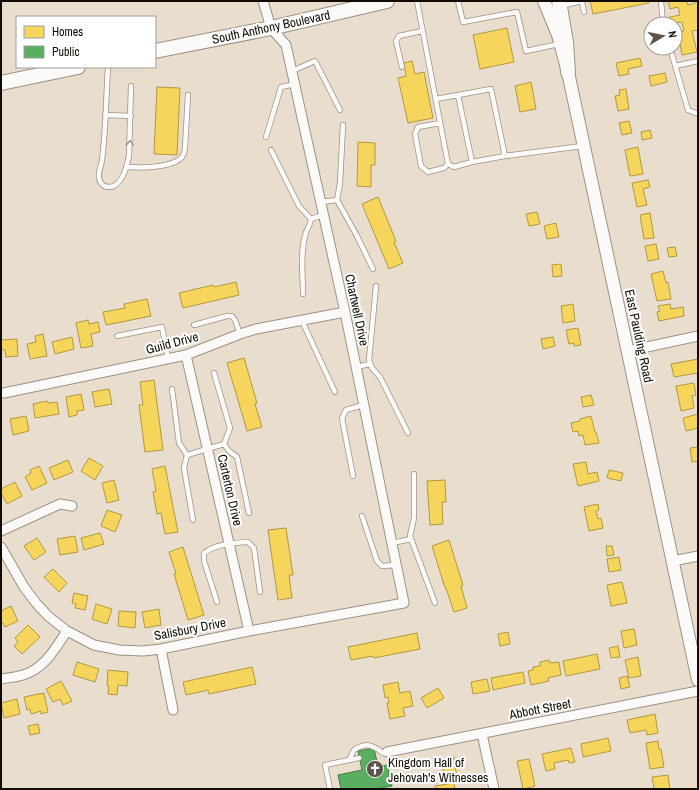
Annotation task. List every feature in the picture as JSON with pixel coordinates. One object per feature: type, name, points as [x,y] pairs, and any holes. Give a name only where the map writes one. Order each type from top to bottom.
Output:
[{"type":"main road","name":"South Anthony Boulevard","points":[[156,51],[271,28],[387,1]]},
{"type":"main road","name":"East Paulding Road","points":[[544,1],[560,43],[568,72],[698,680]]},
{"type":"main road","points":[[559,4],[566,42],[568,72]]},
{"type":"main road","points":[[1,83],[73,68]]},
{"type":"street","points":[[263,1],[264,10],[271,28]]},
{"type":"street","name":"Chartwell Drive","points":[[271,28],[286,44],[345,312],[404,603]]},
{"type":"street","name":"Guild Drive","points":[[4,393],[186,355],[240,334],[345,312]]},
{"type":"street","points":[[628,351],[698,336]]},
{"type":"street","name":"Carterton Drive","points":[[186,355],[250,631]]},
{"type":"street","points":[[1,531],[60,504],[72,506]]},
{"type":"street","name":"Salisbury Drive","points":[[1,547],[24,587],[36,603],[67,632],[94,645],[119,650],[144,651],[161,649],[404,603]]},
{"type":"street","points":[[673,561],[698,556]]},
{"type":"street","points":[[1,679],[24,675],[40,666],[52,654],[67,632]]},
{"type":"street","points":[[161,649],[173,710]]},
{"type":"street","name":"Abbott Street","points":[[385,753],[698,691]]},
{"type":"street","points":[[482,734],[494,789]]},
{"type":"lane","points":[[417,1],[448,164],[454,168],[472,162],[505,156],[584,146]]},
{"type":"lane","points":[[458,1],[463,22],[517,12],[526,51],[560,43]]},
{"type":"lane","points":[[559,4],[582,1],[584,12]]},
{"type":"lane","points":[[661,1],[662,16]]},
{"type":"lane","points":[[402,67],[396,41],[399,36],[422,31]]},
{"type":"lane","points":[[672,56],[688,110],[698,114]]},
{"type":"lane","points":[[292,71],[315,61],[340,110]]},
{"type":"lane","points":[[675,66],[698,61]]},
{"type":"lane","points":[[108,68],[104,148],[99,179],[102,185],[107,187],[113,187],[118,183],[127,167],[131,116],[131,86]]},
{"type":"lane","points":[[266,137],[282,87],[295,84]]},
{"type":"lane","points":[[436,99],[491,88],[505,156]]},
{"type":"lane","points":[[127,167],[142,168],[158,166],[175,161],[183,156],[185,148],[188,95]]},
{"type":"lane","points":[[458,95],[472,162]]},
{"type":"lane","points":[[105,115],[131,116]]},
{"type":"lane","points":[[440,123],[418,127],[415,134],[421,166],[428,172],[444,168],[448,164]]},
{"type":"lane","points":[[343,125],[340,183],[337,200],[373,269]]},
{"type":"lane","points":[[271,150],[299,206],[310,219],[310,225],[305,235],[303,252],[303,294]]},
{"type":"lane","points":[[321,202],[337,200]]},
{"type":"lane","points":[[310,219],[324,215]]},
{"type":"lane","points":[[376,286],[369,360],[372,368],[380,377],[408,432]]},
{"type":"lane","points":[[194,325],[232,316],[240,334]]},
{"type":"lane","points":[[302,321],[335,392]]},
{"type":"lane","points":[[117,336],[162,327],[168,359]]},
{"type":"lane","points":[[356,367],[370,364]]},
{"type":"lane","points":[[214,372],[230,428],[224,444]]},
{"type":"lane","points":[[172,389],[179,443],[187,455],[184,468],[193,520]]},
{"type":"lane","points":[[353,476],[342,418],[346,410],[364,405]]},
{"type":"lane","points":[[187,455],[224,444]]},
{"type":"lane","points":[[224,444],[229,451],[237,457],[249,512]]},
{"type":"lane","points":[[414,474],[414,518],[410,536],[436,603]]},
{"type":"lane","points":[[362,516],[377,561],[382,566],[396,565]]},
{"type":"lane","points":[[392,543],[411,540]]},
{"type":"lane","points":[[217,602],[204,561],[204,553],[209,549],[229,544],[248,542],[254,548],[260,592]]},
{"type":"lane","points":[[349,760],[354,750],[361,746],[371,745],[385,753]]},
{"type":"lane","points":[[375,755],[385,753]]},
{"type":"lane","points":[[330,789],[325,765],[359,758]]},
{"type":"building: Homes","points":[[590,1],[649,1],[649,3],[593,14]]},
{"type":"building: Homes","points":[[668,1],[687,1],[688,5],[698,1],[698,30],[692,31],[697,52],[683,55],[683,16],[675,16],[680,15],[678,7],[670,9]]},
{"type":"building: Homes","points":[[507,28],[514,62],[480,69],[473,35]]},
{"type":"building: Homes","points":[[640,58],[642,66],[628,69],[629,74],[619,76],[616,63]]},
{"type":"building: Homes","points":[[412,61],[415,74],[424,72],[433,118],[408,123],[398,78],[406,76],[404,63]]},
{"type":"building: Homes","points":[[665,73],[667,82],[651,86],[649,76]]},
{"type":"building: Homes","points":[[531,82],[536,109],[520,112],[515,86]]},
{"type":"building: Homes","points":[[157,87],[180,88],[177,155],[154,154]]},
{"type":"building: Homes","points":[[626,89],[629,109],[618,111],[615,96],[620,95],[619,90]]},
{"type":"building: Homes","points":[[629,121],[632,133],[622,135],[619,123]]},
{"type":"building: Homes","points":[[650,130],[652,138],[642,140],[641,132]]},
{"type":"building: Homes","points":[[358,142],[375,143],[375,165],[371,165],[371,187],[357,186]]},
{"type":"building: Homes","points":[[638,147],[643,174],[630,176],[625,150]]},
{"type":"building: Homes","points":[[648,180],[650,187],[643,189],[647,205],[637,207],[632,183]]},
{"type":"building: Homes","points":[[378,197],[396,241],[394,242],[403,263],[389,269],[362,204]]},
{"type":"building: Homes","points":[[537,212],[540,224],[529,226],[526,214]]},
{"type":"building: Homes","points":[[650,213],[654,238],[644,239],[640,215]]},
{"type":"building: Homes","points":[[556,223],[559,237],[547,239],[544,226]]},
{"type":"building: Homes","points":[[656,244],[659,259],[648,261],[645,246]]},
{"type":"building: Homes","points":[[675,247],[677,256],[669,257],[667,248]]},
{"type":"building: Homes","points":[[561,264],[562,276],[553,277],[552,265]]},
{"type":"building: Homes","points":[[663,271],[666,283],[668,282],[671,299],[657,301],[651,274]]},
{"type":"building: Homes","points":[[236,282],[239,295],[183,308],[179,293],[213,285],[214,287]]},
{"type":"building: Homes","points":[[147,299],[151,316],[106,325],[103,312],[125,308],[124,304]]},
{"type":"building: Homes","points":[[573,304],[575,321],[563,323],[561,306]]},
{"type":"building: Homes","points":[[670,304],[671,309],[683,307],[684,316],[659,321],[657,312],[660,311],[658,306]]},
{"type":"building: Homes","points":[[88,320],[89,324],[98,322],[100,332],[91,334],[93,346],[81,348],[76,323]]},
{"type":"building: Homes","points":[[578,328],[581,345],[574,346],[574,343],[569,344],[566,330]]},
{"type":"building: Homes","points":[[43,334],[47,356],[30,359],[27,344],[36,342],[35,336]]},
{"type":"building: Homes","points":[[72,337],[74,349],[55,354],[52,342]]},
{"type":"building: Homes","points":[[553,337],[555,346],[543,349],[541,339]]},
{"type":"building: Homes","points":[[17,339],[18,356],[6,357],[5,350],[1,350],[1,340]]},
{"type":"building: Homes","points":[[244,358],[257,403],[255,404],[262,427],[247,431],[227,363]]},
{"type":"building: Homes","points":[[698,359],[698,373],[674,377],[671,364]]},
{"type":"building: Homes","points":[[154,380],[163,450],[145,452],[139,405],[143,405],[140,382]]},
{"type":"building: Homes","points":[[694,383],[696,395],[692,396],[694,408],[681,411],[676,386]]},
{"type":"building: Homes","points":[[109,389],[112,404],[95,407],[92,392]]},
{"type":"building: Homes","points":[[81,394],[84,410],[77,411],[77,415],[69,417],[66,397]]},
{"type":"building: Homes","points":[[591,395],[594,405],[583,407],[581,397]]},
{"type":"building: Homes","points":[[47,401],[48,403],[57,402],[59,414],[35,418],[33,404]]},
{"type":"building: Homes","points":[[698,414],[698,428],[686,431],[683,418]]},
{"type":"building: Homes","points":[[26,416],[29,431],[13,435],[10,419]]},
{"type":"building: Homes","points":[[591,416],[599,443],[585,445],[583,435],[579,436],[578,431],[573,432],[571,423]]},
{"type":"building: Homes","points":[[698,447],[698,461],[692,462],[690,448]]},
{"type":"building: Homes","points":[[89,458],[103,466],[95,480],[81,471]]},
{"type":"building: Homes","points":[[68,460],[73,472],[54,480],[49,468]]},
{"type":"building: Homes","points":[[586,462],[588,474],[597,472],[599,481],[578,486],[573,464]]},
{"type":"building: Homes","points":[[39,466],[47,483],[32,490],[25,477],[31,473],[30,470]]},
{"type":"building: Homes","points":[[165,466],[178,532],[165,534],[161,513],[157,514],[153,492],[156,491],[152,469]]},
{"type":"building: Homes","points":[[609,470],[623,473],[621,481],[607,478]]},
{"type":"building: Homes","points":[[114,480],[119,500],[107,503],[102,483]]},
{"type":"building: Homes","points":[[445,480],[446,502],[442,502],[443,524],[430,525],[427,481]]},
{"type":"building: Homes","points":[[15,482],[22,496],[7,504],[1,493],[1,489]]},
{"type":"building: Homes","points":[[598,504],[599,510],[596,511],[598,519],[601,518],[603,528],[589,531],[584,507]]},
{"type":"building: Homes","points":[[107,510],[122,515],[115,532],[101,526]]},
{"type":"building: Homes","points":[[286,528],[293,575],[289,575],[292,598],[278,600],[268,530]]},
{"type":"building: Homes","points":[[100,533],[104,544],[84,550],[81,538]]},
{"type":"building: Homes","points":[[75,536],[78,552],[60,555],[57,539]]},
{"type":"building: Homes","points":[[37,538],[46,552],[34,560],[24,546]]},
{"type":"building: Homes","points":[[449,540],[463,585],[461,586],[467,608],[454,612],[432,546]]},
{"type":"building: Homes","points":[[606,546],[612,546],[614,555],[607,556]]},
{"type":"building: Homes","points":[[183,547],[204,615],[188,620],[169,552]]},
{"type":"building: Homes","points":[[619,557],[621,570],[609,572],[607,559]]},
{"type":"building: Homes","points":[[53,569],[67,583],[59,592],[44,577]]},
{"type":"building: Homes","points":[[622,582],[627,603],[611,606],[607,585]]},
{"type":"building: Homes","points":[[74,593],[88,596],[85,610],[75,608],[76,604],[72,603]]},
{"type":"building: Homes","points":[[96,604],[112,609],[107,624],[92,619]]},
{"type":"building: Homes","points":[[11,606],[18,621],[5,627],[3,623],[1,624],[1,611]]},
{"type":"building: Homes","points":[[159,609],[161,625],[145,628],[142,612]]},
{"type":"building: Homes","points":[[119,611],[136,612],[135,628],[118,626]]},
{"type":"building: Homes","points":[[28,625],[40,637],[22,654],[14,646],[18,642],[15,638]]},
{"type":"building: Homes","points":[[634,629],[637,645],[624,648],[621,631]]},
{"type":"building: Homes","points":[[508,632],[510,644],[500,646],[498,634]]},
{"type":"building: Homes","points":[[417,633],[420,649],[374,658],[373,656],[351,660],[348,647]]},
{"type":"building: Homes","points":[[618,646],[620,657],[611,658],[609,648]]},
{"type":"building: Homes","points":[[597,654],[600,669],[566,676],[563,661]]},
{"type":"building: Homes","points":[[638,657],[641,676],[629,678],[625,660]]},
{"type":"building: Homes","points":[[549,660],[550,663],[559,662],[561,675],[548,678],[549,681],[531,685],[528,671],[533,670],[533,667],[540,666],[540,662]]},
{"type":"building: Homes","points":[[77,662],[99,669],[95,682],[73,675]]},
{"type":"building: Homes","points":[[252,667],[256,684],[209,694],[208,690],[186,695],[183,682]]},
{"type":"building: Homes","points":[[108,670],[128,672],[127,686],[118,685],[117,695],[108,694]]},
{"type":"building: Homes","points":[[523,672],[525,683],[493,690],[491,678]]},
{"type":"building: Homes","points":[[627,676],[630,687],[621,689],[619,678]]},
{"type":"building: Homes","points":[[487,679],[490,691],[473,694],[471,682]]},
{"type":"building: Homes","points":[[61,681],[72,701],[63,705],[60,699],[53,702],[46,689]]},
{"type":"building: Homes","points":[[398,682],[400,693],[410,691],[413,706],[403,708],[405,716],[390,719],[387,703],[389,703],[388,697],[385,698],[383,685]]},
{"type":"building: Homes","points":[[438,688],[444,698],[427,708],[421,698]]},
{"type":"building: Homes","points":[[44,693],[48,712],[41,714],[41,711],[31,714],[30,709],[27,710],[24,697]]},
{"type":"building: Homes","points":[[17,699],[20,714],[4,718],[1,703]]},
{"type":"building: Homes","points":[[655,714],[658,733],[647,735],[646,730],[630,733],[627,720]]},
{"type":"building: Homes","points":[[38,724],[40,733],[30,735],[28,726]]},
{"type":"building: Homes","points":[[608,738],[611,751],[583,757],[581,744]]},
{"type":"building: Homes","points":[[658,741],[664,767],[650,769],[646,743]]},
{"type":"building: Homes","points":[[571,748],[575,762],[569,763],[568,760],[554,763],[555,769],[546,771],[542,754]]},
{"type":"building: Homes","points":[[454,757],[457,778],[445,780],[441,760]]},
{"type":"building: Homes","points":[[529,759],[535,786],[523,789],[517,761]]},
{"type":"building: Homes","points":[[668,775],[670,789],[654,789],[652,777]]},
{"type":"building: Homes","points":[[454,783],[455,789],[436,789],[435,786]]},
{"type":"building: Public","name":"Kingdom Hall of Jehovah's Witnesses","points":[[374,748],[378,767],[387,765],[392,786],[376,789],[341,789],[338,775],[362,770],[358,751]]},
{"type":"place","name":"Kingdom Hall of Jehovah's Witnesses","points":[[375,769]]}]
